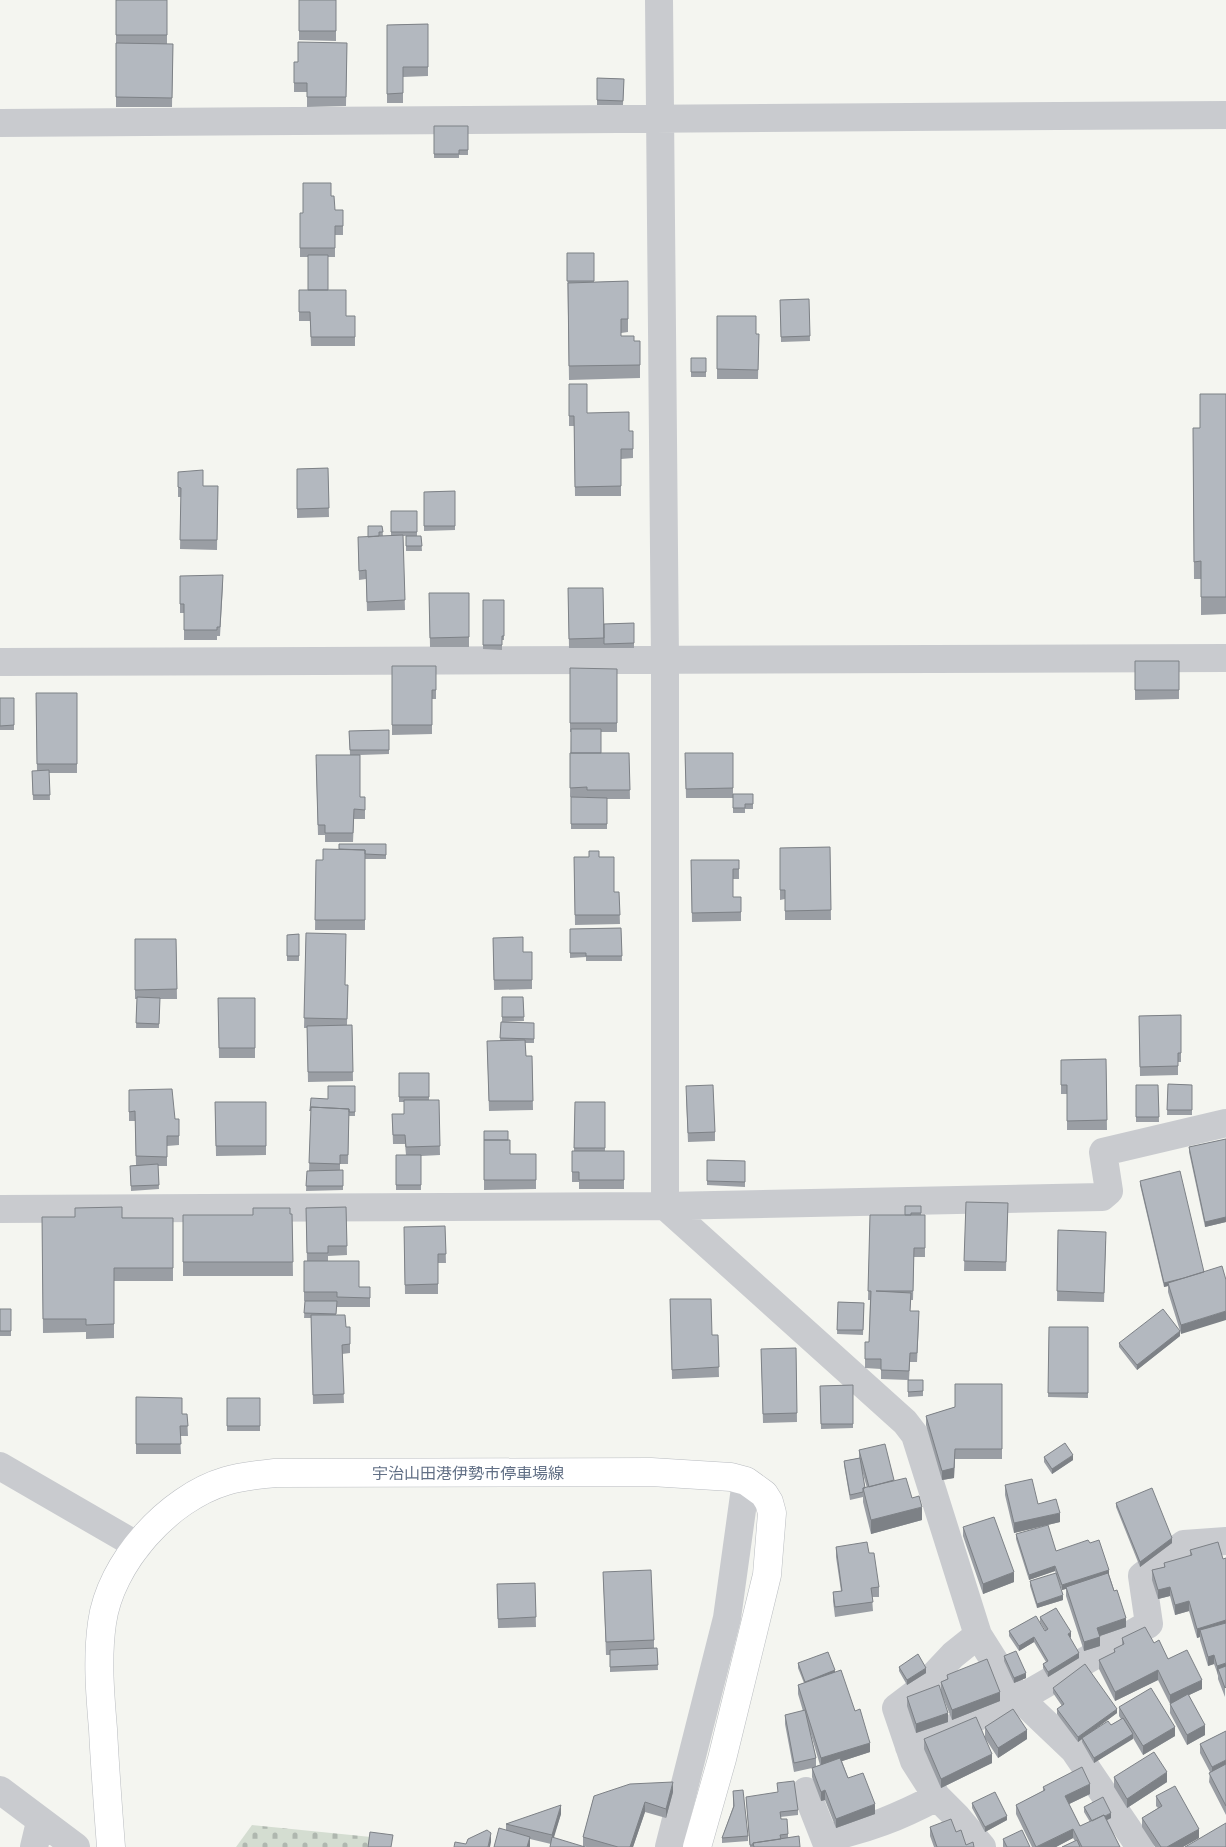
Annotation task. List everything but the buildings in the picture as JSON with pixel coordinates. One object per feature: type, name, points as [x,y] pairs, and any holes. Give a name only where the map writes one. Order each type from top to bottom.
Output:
[{"type":"main road","name":"宇治山田港伊勢市停車場線","points":[[111,1847],[99,1680],[101,1629],[109,1596],[122,1567],[138,1546],[171,1510],[226,1481],[250,1476],[285,1473],[651,1472],[731,1477],[746,1481],[764,1494],[769,1502],[772,1527],[767,1575],[722,1759],[697,1847]]},
{"type":"street","points":[[659,0],[666,660],[665,1206],[905,1422],[915,1435],[978,1635],[1019,1699],[1074,1750],[1140,1847]]},
{"type":"street","points":[[0,123],[1226,115]]},
{"type":"street","points":[[0,662],[1226,658]]},
{"type":"street","points":[[0,1209],[665,1206],[1102,1197],[1109,1191],[1103,1152],[1226,1124]]},
{"type":"street","points":[[0,1466],[138,1546]]},
{"type":"street","points":[[668,1847],[727,1618],[746,1481]]},
{"type":"street","points":[[909,1747],[1019,1699],[1149,1624],[1142,1576],[1184,1544],[1226,1541]]},
{"type":"street","points":[[978,1635],[953,1655],[921,1690],[896,1708],[914,1761],[937,1797],[974,1835],[982,1847]]},
{"type":"street","points":[[0,1790],[37,1834],[76,1847]]},
{"type":"street","points":[[806,1791],[826,1842],[896,1818],[937,1797]]},
{"type":"green space","points":[[252,1825],[381,1838],[380,1847],[236,1847]]}]
